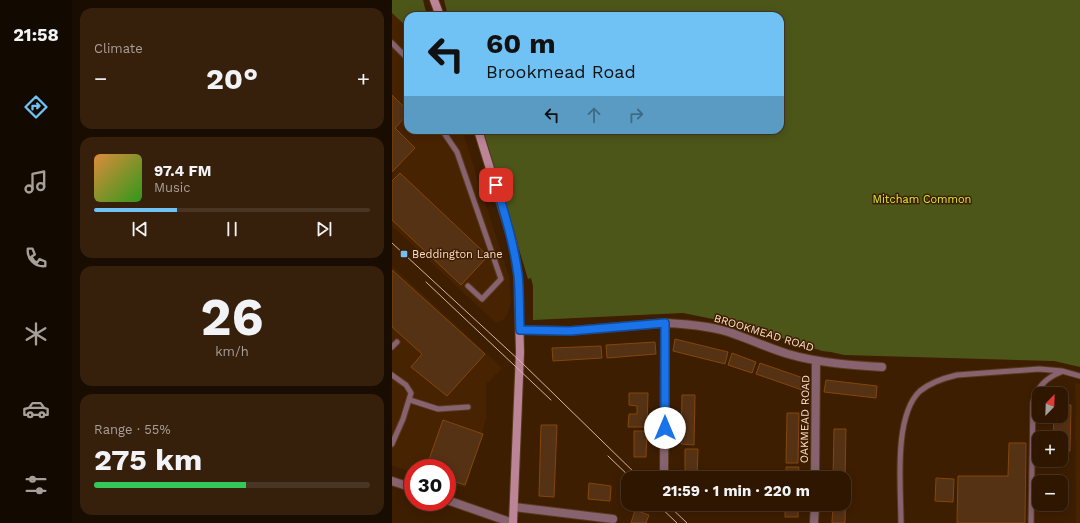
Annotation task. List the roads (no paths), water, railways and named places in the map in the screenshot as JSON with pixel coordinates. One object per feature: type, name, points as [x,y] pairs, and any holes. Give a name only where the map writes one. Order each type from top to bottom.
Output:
[{"type":"main road","points":[[434,0],[438,12]]},
{"type":"main road","points":[[479,134],[513,244],[518,276],[520,330],[513,523]]},
{"type":"street","points":[[664,471],[665,323]]},
{"type":"street","name":"BROOKMEAD ROAD","points":[[520,330],[570,331],[679,323],[717,329],[736,334],[788,354],[816,361],[844,365],[882,367]]},
{"type":"street","name":"OAKMEAD ROAD","points":[[815,471],[816,361]]},
{"type":"street","points":[[392,481],[404,485]]},
{"type":"street","points":[[456,503],[513,523]]},
{"type":"street","points":[[514,507],[613,519]]},
{"type":"street","points":[[814,523],[815,511]]},
{"type":"lane","points":[[392,43],[404,55]]},
{"type":"lane","points":[[445,134],[456,152],[501,280],[482,299],[468,286]]},
{"type":"lane","points":[[392,347],[397,342]]},
{"type":"lane","points":[[901,523],[901,441],[912,402],[920,392],[931,384],[944,378],[957,375],[1039,369],[1062,371],[1080,376]]},
{"type":"lane","points":[[1031,523],[1033,402],[1042,383],[1052,375],[1062,371]]},
{"type":"lane","points":[[392,375],[398,378],[410,390],[411,393],[403,419],[392,444]]},
{"type":"lane","points":[[410,400],[438,409],[468,407]]},
{"type":"tram line","points":[[392,243],[520,361],[633,471]]},
{"type":"tram line","points":[[426,282],[551,400]]},
{"type":"tram line","points":[[608,456],[624,471]]},
{"type":"tram line","points":[[664,511],[677,523]]},
{"type":"tram line","points":[[674,511],[687,523]]},
{"type":"place","name":"Beddington Lane","points":[[404,254]]},
{"type":"park label","name":"Mitcham Common","points":[[922,199]]}]
